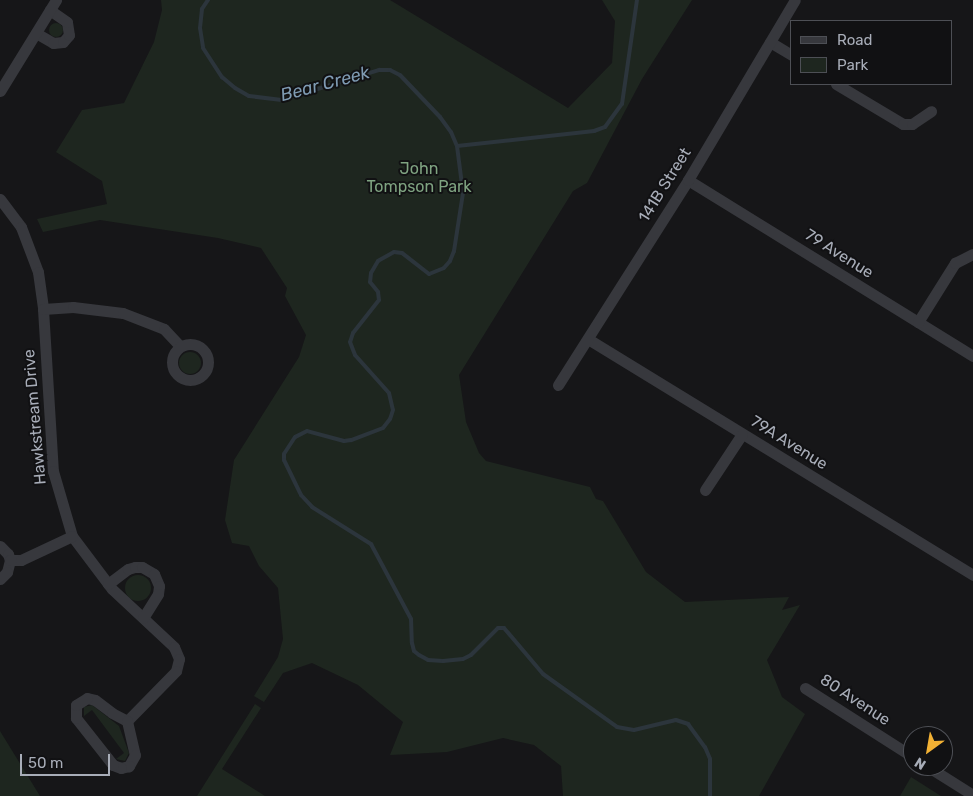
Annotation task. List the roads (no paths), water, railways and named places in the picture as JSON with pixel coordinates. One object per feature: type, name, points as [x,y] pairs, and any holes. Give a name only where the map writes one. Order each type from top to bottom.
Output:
[{"type":"street","name":"141B Street","points":[[558,385],[688,180],[795,0]]},
{"type":"street","points":[[0,91],[53,5],[67,22],[69,35],[58,44],[49,42],[36,33]]},
{"type":"street","points":[[770,42],[790,55]]},
{"type":"street","points":[[838,85],[903,124],[912,124],[931,111]]},
{"type":"street","name":"79 Avenue","points":[[688,180],[973,356]]},
{"type":"street","name":"Hawkstream Drive","points":[[0,200],[21,227],[38,272],[43,309],[53,471],[72,536],[108,584],[174,647],[179,659],[176,671],[127,720]]},
{"type":"street","points":[[918,322],[955,263],[973,254]]},
{"type":"street","points":[[43,309],[73,307],[122,313],[164,329],[180,346]]},
{"type":"street","name":"79A Avenue","points":[[588,339],[973,575]]},
{"type":"street","points":[[705,490],[742,434]]},
{"type":"street","points":[[10,560],[21,560],[72,536]]},
{"type":"street","points":[[0,546],[8,554],[10,560],[7,572],[0,579]]},
{"type":"street","points":[[108,584],[128,569],[135,567],[142,567],[154,574],[159,586],[158,594],[143,618]]},
{"type":"street","name":"80 Avenue","points":[[805,688],[903,751]]},
{"type":"street","points":[[91,698],[112,714],[127,720],[135,755],[132,763],[121,768],[113,765],[81,725],[76,718],[74,709],[82,699],[91,698]]},
{"type":"street","points":[[944,776],[973,795]]},
{"type":"waterway","name":"Bear Creek","points":[[208,0],[202,9],[200,28],[203,48],[222,77],[235,88],[249,96],[282,100],[379,70],[390,70],[400,75],[440,117],[451,132],[457,146],[463,193],[454,251],[450,261],[444,268],[429,274],[402,253],[394,252],[378,261],[371,273],[370,282],[378,292],[379,300],[353,333],[350,342],[355,355],[389,393],[393,410],[390,419],[383,428],[351,440],[344,441],[307,431],[295,437],[284,454],[284,460],[301,495],[312,507],[371,544],[411,619],[412,643],[414,651],[419,655],[428,660],[463,659],[471,655],[498,628],[504,628],[543,674],[617,727],[634,730],[676,720],[688,724],[705,747],[710,759],[710,796]]},
{"type":"waterway","points":[[457,146],[594,131],[605,127],[622,104],[637,0]]},
{"type":"park label","name":"John Tompson Park","points":[[419,178]]}]
